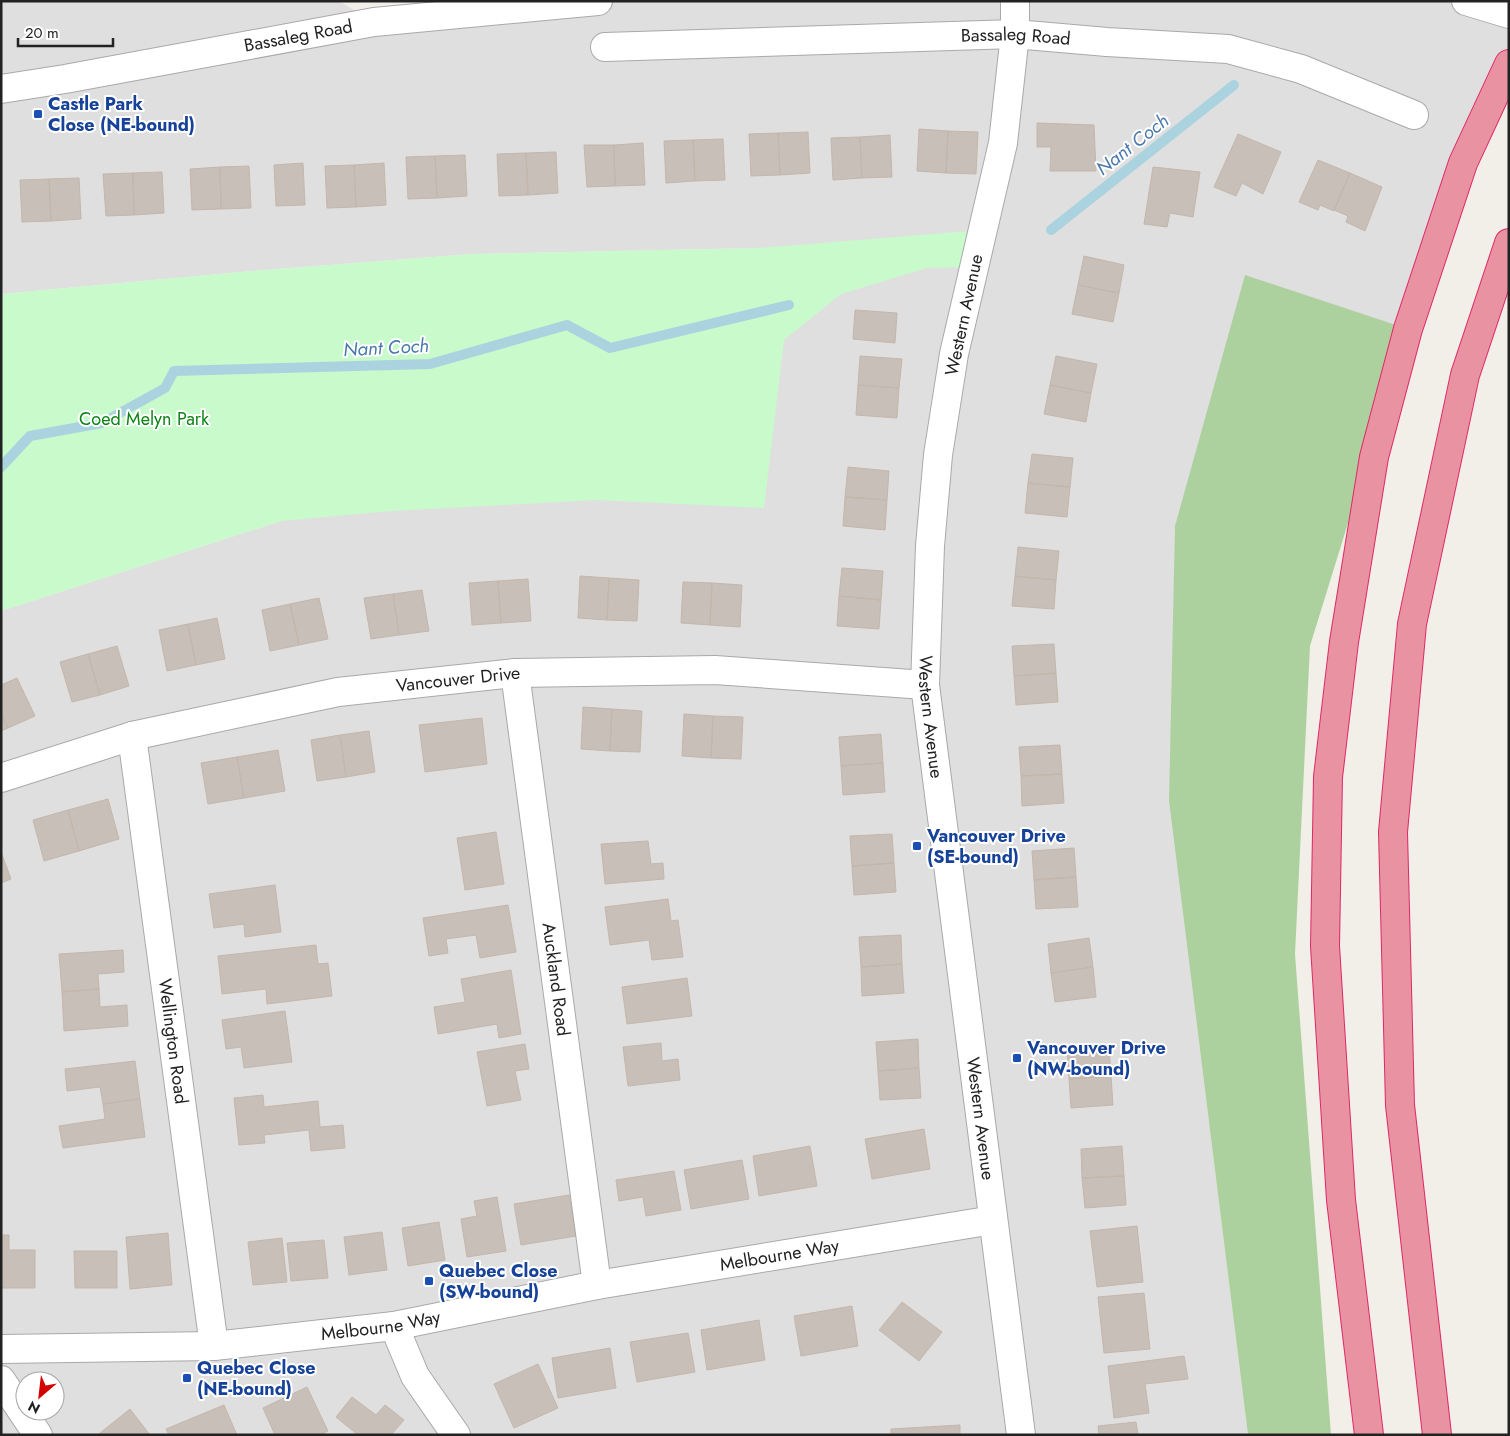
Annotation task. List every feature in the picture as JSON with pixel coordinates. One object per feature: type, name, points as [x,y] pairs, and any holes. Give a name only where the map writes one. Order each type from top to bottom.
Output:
[{"type":"highway","points":[[1369,1435],[1339,1181],[1325,946],[1328,777],[1344,642],[1374,457],[1408,329],[1463,163],[1509,64]]},
{"type":"highway","points":[[1437,1435],[1400,1105],[1393,832],[1412,624],[1465,375],[1509,243]]},
{"type":"street","name":"Bassaleg Road","points":[[1,90],[65,80],[374,22],[598,1]]},
{"type":"street","name":"Western Avenue","points":[[1015,1],[1015,34],[1003,143],[954,354],[938,455],[930,546],[925,685],[1021,1435]]},
{"type":"street","points":[[1466,1],[1509,14]]},
{"type":"street","name":"Bassaleg Road","points":[[605,46],[1015,34],[1107,42],[1228,49],[1301,69],[1414,115]]},
{"type":"street","name":"Vancouver Drive","points":[[1,778],[132,736],[338,692],[515,672],[716,670],[925,685]]},
{"type":"street","name":"Auckland Road","points":[[515,672],[597,1285]]},
{"type":"street","name":"Wellington Road","points":[[132,736],[214,1346]]},
{"type":"street","name":"Melbourne Way","points":[[1,1349],[214,1346],[394,1326],[597,1285],[993,1220]]},
{"type":"street","points":[[394,1326],[415,1376],[456,1435]]},
{"type":"street","points":[[1,1380],[38,1435]]},
{"type":"shaded area","points":[[1,1],[339,1],[374,22],[598,1],[1466,1],[1509,14],[1509,48],[1408,329],[1169,801],[1248,1435],[1,1435],[1,611],[281,521],[759,248],[472,254],[252,271],[1,294]]},
{"type":"green space","name":"Coed Melyn Park","points":[[983,230],[974,267],[927,268],[841,294],[784,340],[764,508],[597,500],[391,511],[281,521],[1,611],[1,294],[252,271],[472,254],[759,248]]},
{"type":"green space","points":[[1245,275],[1408,329],[1310,646],[1295,954],[1331,1435],[1248,1435],[1169,801],[1175,526]]},
{"type":"building","points":[[1037,123],[1094,125],[1096,171],[1050,171],[1051,147],[1037,147]]},
{"type":"building","points":[[919,129],[948,131],[946,173],[917,171]]},
{"type":"building","points":[[948,131],[978,132],[976,174],[946,173]]},
{"type":"building","points":[[808,132],[810,173],[780,175],[778,133]]},
{"type":"building","points":[[778,133],[780,175],[751,176],[749,134]]},
{"type":"building","points":[[1238,134],[1281,152],[1263,194],[1242,183],[1236,196],[1214,187]]},
{"type":"building","points":[[890,135],[892,177],[862,178],[860,137]]},
{"type":"building","points":[[860,137],[862,178],[833,180],[831,138]]},
{"type":"building","points":[[723,139],[725,180],[695,181],[693,140]]},
{"type":"building","points":[[693,140],[695,181],[666,183],[664,141]]},
{"type":"building","points":[[643,143],[645,185],[615,186],[614,145]]},
{"type":"building","points":[[584,145],[614,145],[615,186],[587,187]]},
{"type":"building","points":[[556,152],[558,193],[528,195],[526,153]]},
{"type":"building","points":[[526,153],[528,195],[499,196],[497,154]]},
{"type":"building","points":[[465,155],[467,196],[437,198],[435,156]]},
{"type":"building","points":[[435,156],[437,198],[408,199],[406,157]]},
{"type":"building","points":[[1318,160],[1350,173],[1334,211],[1320,205],[1318,210],[1299,202]]},
{"type":"building","points":[[303,163],[305,205],[276,206],[274,165]]},
{"type":"building","points":[[384,163],[386,205],[356,207],[354,165]]},
{"type":"building","points":[[354,165],[356,207],[327,208],[325,166]]},
{"type":"building","points":[[249,166],[251,208],[221,209],[220,167]]},
{"type":"building","points":[[220,167],[221,209],[192,210],[190,169]]},
{"type":"building","points":[[1153,167],[1200,172],[1193,217],[1170,213],[1167,227],[1144,224]]},
{"type":"building","points":[[162,172],[164,213],[134,215],[133,173]]},
{"type":"building","points":[[133,173],[134,215],[106,216],[103,174]]},
{"type":"building","points":[[1350,173],[1382,187],[1365,231],[1346,222],[1348,216],[1334,210]]},
{"type":"building","points":[[79,178],[81,219],[51,221],[49,179]]},
{"type":"building","points":[[49,179],[51,221],[22,222],[20,180]]},
{"type":"building","points":[[1084,256],[1124,265],[1119,293],[1078,285]]},
{"type":"building","points":[[1078,285],[1119,293],[1113,322],[1072,314]]},
{"type":"building","points":[[855,310],[897,313],[895,343],[853,339]]},
{"type":"building","points":[[860,356],[902,359],[899,388],[858,385]]},
{"type":"building","points":[[1056,356],[1097,364],[1091,393],[1050,385]]},
{"type":"building","points":[[858,385],[899,388],[897,418],[856,415]]},
{"type":"building","points":[[1050,385],[1091,393],[1086,422],[1044,414]]},
{"type":"building","points":[[1032,454],[1073,458],[1070,487],[1028,483]]},
{"type":"building","points":[[848,467],[889,471],[887,500],[845,497]]},
{"type":"building","points":[[1028,483],[1070,487],[1067,517],[1025,513]]},
{"type":"building","points":[[845,497],[887,500],[885,530],[843,526]]},
{"type":"building","points":[[1018,547],[1059,551],[1056,580],[1015,576]]},
{"type":"building","points":[[842,568],[883,571],[881,600],[839,596]]},
{"type":"building","points":[[580,576],[609,578],[607,620],[578,618]]},
{"type":"building","points":[[1015,576],[1056,580],[1054,609],[1012,606]]},
{"type":"building","points":[[609,578],[639,580],[637,621],[607,620]]},
{"type":"building","points":[[528,579],[531,621],[501,623],[498,581]]},
{"type":"building","points":[[498,581],[501,623],[472,625],[469,583]]},
{"type":"building","points":[[683,582],[712,583],[710,625],[681,623]]},
{"type":"building","points":[[712,583],[742,585],[740,627],[710,625]]},
{"type":"building","points":[[422,590],[429,631],[399,635],[393,594]]},
{"type":"building","points":[[393,594],[399,635],[371,639],[364,598]]},
{"type":"building","points":[[839,596],[881,600],[879,629],[837,626]]},
{"type":"building","points":[[319,598],[328,639],[299,645],[290,604]]},
{"type":"building","points":[[290,604],[299,645],[270,651],[262,610]]},
{"type":"building","points":[[217,618],[225,659],[196,665],[188,624]]},
{"type":"building","points":[[188,624],[196,665],[167,671],[159,630]]},
{"type":"building","points":[[1054,644],[1056,673],[1014,676],[1012,646]]},
{"type":"building","points":[[117,646],[129,686],[100,695],[88,654]]},
{"type":"building","points":[[88,654],[100,695],[72,702],[60,662]]},
{"type":"building","points":[[1056,673],[1058,702],[1016,705],[1014,676]]},
{"type":"building","points":[[17,678],[35,716],[8,728],[1,713],[1,685]]},
{"type":"building","points":[[583,707],[612,709],[610,751],[581,749]]},
{"type":"building","points":[[612,709],[642,711],[640,752],[610,751]]},
{"type":"building","points":[[1,713],[8,728],[1,731]]},
{"type":"building","points":[[684,714],[713,716],[711,758],[682,756]]},
{"type":"building","points":[[713,716],[743,717],[741,759],[711,758]]},
{"type":"building","points":[[482,718],[487,764],[425,772],[419,725]]},
{"type":"building","points":[[369,731],[375,772],[346,777],[340,735]]},
{"type":"building","points":[[881,734],[883,763],[841,766],[839,737]]},
{"type":"building","points":[[340,735],[346,777],[317,781],[311,740]]},
{"type":"building","points":[[1060,745],[1062,774],[1021,776],[1019,747]]},
{"type":"building","points":[[278,750],[285,791],[244,798],[237,757]]},
{"type":"building","points":[[237,757],[244,798],[208,804],[201,763]]},
{"type":"building","points":[[883,763],[885,792],[843,795],[841,766]]},
{"type":"building","points":[[1062,774],[1064,803],[1022,806],[1021,776]]},
{"type":"building","points":[[108,799],[119,839],[79,851],[68,810]]},
{"type":"building","points":[[68,810],[79,851],[44,861],[33,820]]},
{"type":"building","points":[[496,832],[504,884],[465,890],[457,838]]},
{"type":"building","points":[[892,834],[894,863],[852,866],[850,836]]},
{"type":"building","points":[[648,841],[651,864],[663,863],[664,879],[605,884],[601,844]]},
{"type":"building","points":[[1074,848],[1076,877],[1034,880],[1032,851]]},
{"type":"building","points":[[1,852],[11,879],[1,883]]},
{"type":"building","points":[[894,863],[896,892],[854,895],[852,866]]},
{"type":"building","points":[[1076,877],[1078,907],[1036,909],[1034,880]]},
{"type":"building","points":[[275,885],[281,932],[245,937],[244,924],[214,928],[209,894]]},
{"type":"building","points":[[668,899],[671,921],[678,920],[683,957],[652,960],[649,940],[610,945],[605,907]]},
{"type":"building","points":[[508,905],[516,952],[480,958],[476,935],[446,939],[448,953],[429,956],[423,918]]},
{"type":"building","points":[[901,935],[902,964],[861,967],[859,937]]},
{"type":"building","points":[[1089,938],[1093,967],[1051,973],[1048,944]]},
{"type":"building","points":[[316,945],[318,964],[328,963],[332,996],[267,1004],[266,989],[222,994],[218,956]]},
{"type":"building","points":[[123,950],[124,972],[98,974],[99,989],[62,992],[59,954]]},
{"type":"building","points":[[902,964],[904,993],[862,996],[861,967]]},
{"type":"building","points":[[1093,967],[1096,997],[1055,1002],[1051,973]]},
{"type":"building","points":[[511,970],[521,1034],[499,1038],[497,1024],[438,1034],[434,1007],[465,1002],[461,979]]},
{"type":"building","points":[[687,978],[692,1016],[627,1024],[622,987]]},
{"type":"building","points":[[99,989],[100,1007],[127,1005],[128,1026],[64,1031],[62,992]]},
{"type":"building","points":[[285,1011],[292,1062],[244,1068],[241,1047],[226,1049],[222,1020]]},
{"type":"building","points":[[918,1039],[919,1068],[878,1071],[876,1042]]},
{"type":"building","points":[[661,1043],[662,1061],[678,1059],[680,1080],[628,1086],[623,1047]]},
{"type":"building","points":[[525,1044],[529,1069],[515,1071],[521,1100],[487,1106],[477,1052]]},
{"type":"building","points":[[1109,1046],[1111,1076],[1069,1079],[1067,1049]]},
{"type":"building","points":[[135,1061],[140,1099],[103,1104],[100,1087],[67,1091],[65,1069]]},
{"type":"building","points":[[919,1068],[921,1098],[880,1100],[878,1071]]},
{"type":"building","points":[[1111,1076],[1113,1105],[1071,1108],[1069,1079]]},
{"type":"building","points":[[263,1095],[264,1107],[318,1101],[320,1127],[343,1125],[345,1148],[311,1151],[309,1130],[264,1135],[265,1143],[239,1145],[234,1098]]},
{"type":"building","points":[[140,1099],[145,1137],[63,1148],[59,1126],[105,1119],[103,1104]]},
{"type":"building","points":[[924,1129],[930,1169],[872,1179],[865,1139]]},
{"type":"building","points":[[810,1146],[817,1186],[759,1196],[753,1156]]},
{"type":"building","points":[[1122,1146],[1124,1176],[1082,1178],[1081,1149]]},
{"type":"building","points":[[742,1160],[749,1199],[691,1209],[684,1170]]},
{"type":"building","points":[[674,1171],[681,1210],[646,1216],[643,1197],[619,1201],[616,1180]]},
{"type":"building","points":[[1124,1176],[1126,1205],[1085,1208],[1082,1178]]},
{"type":"building","points":[[569,1195],[576,1236],[521,1245],[514,1204]]},
{"type":"building","points":[[497,1197],[506,1251],[467,1257],[461,1219],[477,1216],[474,1201]]},
{"type":"building","points":[[439,1222],[445,1260],[408,1266],[402,1228]]},
{"type":"building","points":[[1137,1226],[1143,1282],[1097,1287],[1090,1231]]},
{"type":"building","points":[[382,1232],[387,1270],[349,1275],[344,1237]]},
{"type":"building","points":[[168,1233],[172,1285],[130,1289],[126,1237]]},
{"type":"building","points":[[1,1235],[9,1235],[9,1250],[35,1250],[35,1288],[1,1288]]},
{"type":"building","points":[[282,1238],[287,1282],[253,1285],[248,1242]]},
{"type":"building","points":[[324,1240],[328,1278],[291,1281],[287,1243]]},
{"type":"building","points":[[74,1251],[117,1251],[117,1288],[75,1288]]},
{"type":"building","points":[[1144,1293],[1150,1349],[1104,1353],[1098,1297]]},
{"type":"building","points":[[902,1302],[942,1332],[919,1361],[879,1330]]},
{"type":"building","points":[[852,1306],[858,1346],[801,1356],[794,1316]]},
{"type":"building","points":[[759,1320],[765,1360],[707,1370],[701,1330]]},
{"type":"building","points":[[688,1333],[695,1372],[637,1382],[630,1342]]},
{"type":"building","points":[[610,1348],[616,1388],[558,1398],[552,1358]]},
{"type":"building","points":[[1184,1356],[1188,1379],[1145,1384],[1149,1413],[1114,1418],[1108,1366]]},
{"type":"building","points":[[538,1364],[558,1408],[514,1428],[494,1384]]},
{"type":"building","points":[[307,1387],[328,1431],[320,1435],[275,1435],[263,1408]]},
{"type":"building","points":[[352,1397],[376,1415],[385,1405],[404,1420],[391,1435],[358,1435],[336,1417]]},
{"type":"building","points":[[224,1405],[237,1435],[169,1435],[166,1429]]},
{"type":"building","points":[[130,1409],[150,1435],[101,1435],[100,1433]]},
{"type":"building","points":[[1136,1422],[1138,1435],[1099,1435],[1098,1426]]},
{"type":"building","points":[[960,1425],[960,1435],[891,1435],[891,1429]]},
{"type":"waterway","name":"Nant Coch","points":[[1051,230],[1234,85]]},
{"type":"waterway","name":"Nant Coch","points":[[1,467],[30,436],[102,423],[165,388],[174,371],[430,364],[567,325],[610,348],[789,305]]},
{"type":"place","name":"Castle Park Close (NE-bound)","points":[[38,114]]},
{"type":"place","name":"Vancouver Drive (SE-bound)","points":[[917,846]]},
{"type":"place","name":"Vancouver Drive (NW-bound)","points":[[1017,1058]]},
{"type":"place","name":"Quebec Close (SW-bound)","points":[[429,1281]]},
{"type":"place","name":"Quebec Close (NE-bound)","points":[[187,1378]]}]
